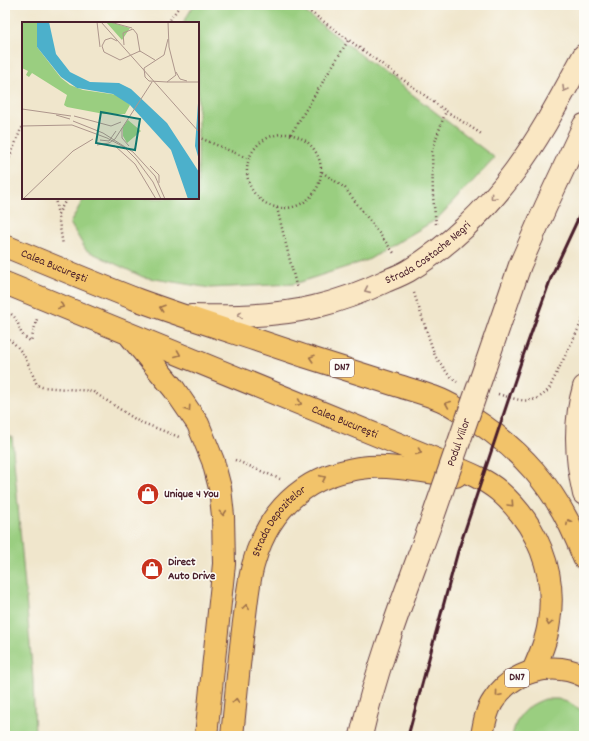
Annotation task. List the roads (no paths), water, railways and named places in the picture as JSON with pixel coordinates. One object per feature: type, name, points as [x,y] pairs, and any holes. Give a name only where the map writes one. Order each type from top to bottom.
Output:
[{"type":"main road","name":"Strada Costache Negri","points":[[187,316],[214,317],[274,313],[314,307],[362,293],[407,272],[451,240],[488,203],[514,172],[544,125],[584,55]]},
{"type":"main road","name":"Podul Viilor","points":[[361,736],[366,713],[388,638],[433,517],[520,265],[584,125]]},
{"type":"main road","name":"Calea București","points":[[5,246],[139,300],[426,395],[454,406],[514,448],[527,463],[560,504],[572,528],[584,558]]},
{"type":"main road","name":"Calea București","points":[[5,283],[445,463],[481,479],[498,490],[530,527],[543,553],[548,574],[550,602],[549,622],[542,649],[532,671]]},
{"type":"main road","name":"DN7","points":[[129,335],[174,389],[198,424],[213,462],[220,488],[223,516],[224,557],[206,736]]},
{"type":"main road","points":[[584,387],[580,400],[578,421],[578,454],[584,494]]},
{"type":"main road","name":"Strada Depozitelor","points":[[232,736],[241,646],[254,563],[261,542],[272,522],[284,505],[298,493],[322,478],[357,468],[392,468],[481,479]]},
{"type":"main road","name":"DN7","points":[[482,736],[487,712],[493,701],[510,682],[532,671],[545,668],[570,670],[584,676]]},
{"type":"railway","points":[[408,736],[458,551],[523,356],[552,275],[584,206]]},
{"type":"place","name":"Unique 4 You","points":[[148,494]]},
{"type":"place","name":"Direct Auto Drive","points":[[152,569]]}]
